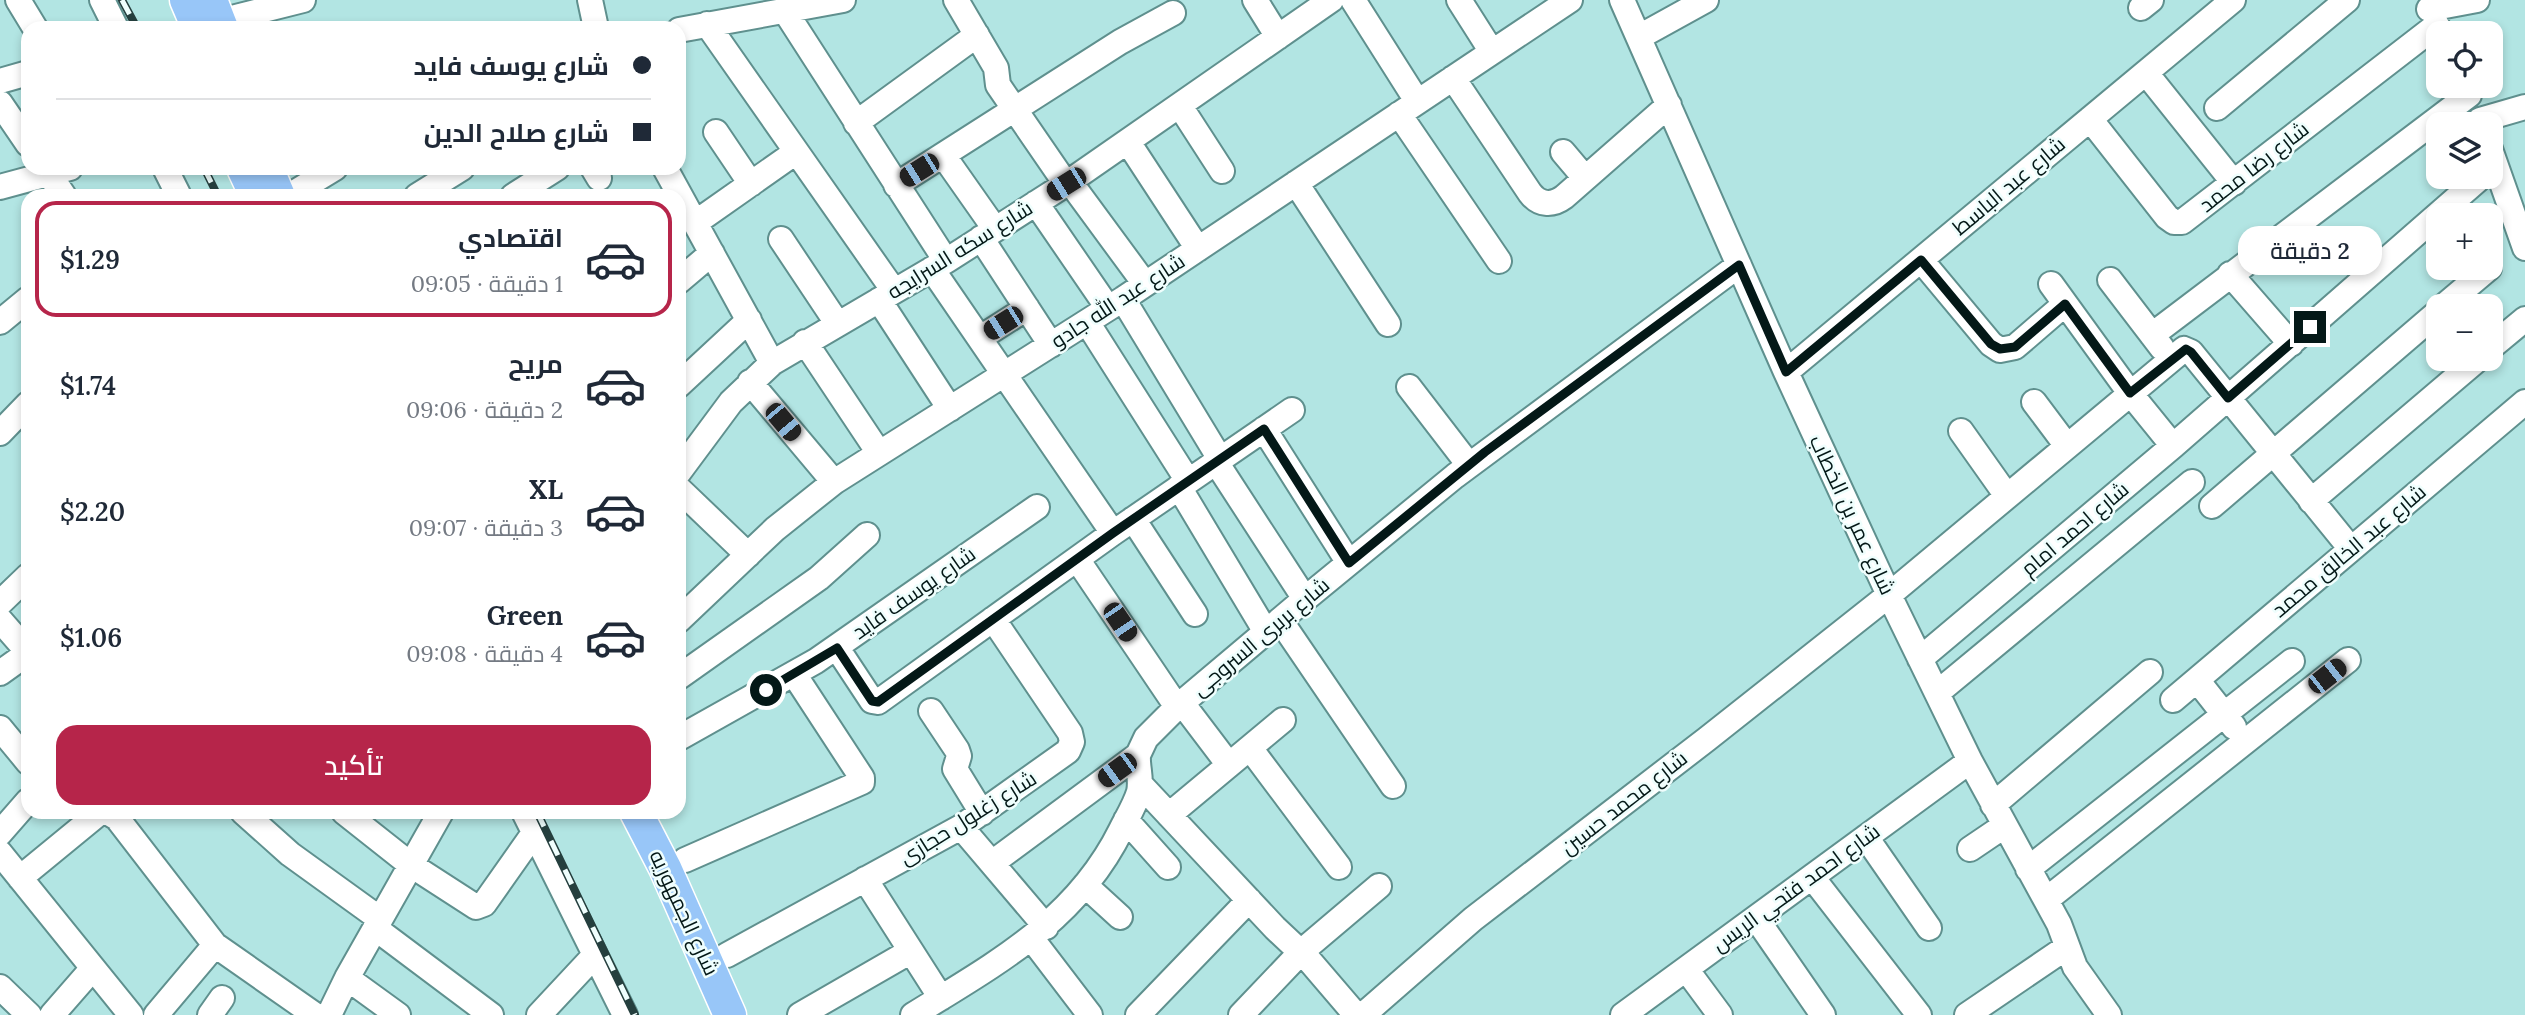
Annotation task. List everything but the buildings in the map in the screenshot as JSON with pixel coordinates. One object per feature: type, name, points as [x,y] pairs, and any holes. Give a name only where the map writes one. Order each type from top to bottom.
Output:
[{"type":"main road","points":[[186,0],[206,21]]},
{"type":"main road","name":"شارع الجمهوريه","points":[[640,819],[665,868],[730,1015]]},
{"type":"main road","name":"شارع الجمهوريه","points":[[664,819],[727,954],[751,1015]]},
{"type":"street","points":[[18,0],[31,21]]},
{"type":"street","points":[[102,0],[112,21]]},
{"type":"street","points":[[211,21],[303,0]]},
{"type":"street","points":[[590,0],[594,21]]},
{"type":"street","points":[[686,28],[843,0]]},
{"type":"street","points":[[956,0],[996,68],[998,85],[1013,110],[1145,284]]},
{"type":"street","points":[[1255,0],[1278,37]]},
{"type":"street","name":"شارع سكه السرايجه","points":[[686,463],[731,402],[772,363],[939,265],[1068,183],[1331,0]]},
{"type":"street","points":[[1353,0],[1408,108],[1499,261]]},
{"type":"street","points":[[1459,0],[1492,52]]},
{"type":"street","name":"شارع عبد الله جادو","points":[[686,613],[775,529],[834,482],[1087,322],[1570,0]]},
{"type":"street","name":"شارع عمر بن الخطاب","points":[[1622,0],[1786,372],[1920,659],[1998,815],[2059,924],[2075,967],[2109,1015]]},
{"type":"street","points":[[1639,37],[1706,0]]},
{"type":"street","name":"شارع عبد الباسط","points":[[1786,372],[2233,0]]},
{"type":"street","points":[[2217,108],[2347,0]]},
{"type":"street","points":[[2433,17],[2477,0]]},
{"type":"street","points":[[785,10],[896,185],[980,338],[1113,533]]},
{"type":"street","points":[[896,185],[1111,48],[1173,13]]},
{"type":"street","name":"شارع رضا محمد","points":[[2090,119],[2167,218],[2174,222],[2185,220],[2234,183],[2433,17]]},
{"type":"street","points":[[707,24],[796,152],[886,295],[950,409]]},
{"type":"street","points":[[856,123],[976,35]]},
{"type":"street","points":[[2146,73],[2234,183]]},
{"type":"street","points":[[1453,78],[1534,198],[1546,204],[1558,201],[1669,105]]},
{"type":"street","points":[[2152,335],[2457,98]]},
{"type":"street","points":[[0,103],[21,134]]},
{"type":"street","points":[[1180,106],[1222,171]]},
{"type":"street","points":[[2503,114],[2525,107]]},
{"type":"street","points":[[716,132],[751,184]]},
{"type":"street","points":[[1128,142],[1198,249]]},
{"type":"street","points":[[772,363],[686,210],[751,184],[796,152]]},
{"type":"street","points":[[1563,152],[1586,178]]},
{"type":"street","points":[[943,155],[1027,308],[1051,345]]},
{"type":"street","points":[[0,187],[38,175]]},
{"type":"street","points":[[300,189],[324,175]]},
{"type":"street","points":[[428,189],[451,175]]},
{"type":"street","points":[[524,189],[546,175]]},
{"type":"street","points":[[2503,181],[2516,196],[2524,244],[2503,258]]},
{"type":"street","points":[[1296,183],[1388,324]]},
{"type":"street","name":"شارع احمد امام","points":[[1920,659],[2291,344],[2462,189]]},
{"type":"street","points":[[1036,203],[1115,303],[1172,383],[1304,599]]},
{"type":"street","points":[[782,239],[837,323]]},
{"type":"street","points":[[686,275],[712,253]]},
{"type":"street","points":[[1921,260],[1991,344],[2000,349],[2015,347],[2058,294],[2130,393],[2173,446]]},
{"type":"street","name":"شارع بربرى السروجى","points":[[992,863],[1138,755],[1146,738],[1180,705],[1304,599],[1469,465],[1739,265]]},
{"type":"street","points":[[2230,274],[2291,344]]},
{"type":"street","points":[[2110,280],[2152,335],[2178,354],[2191,352],[2351,549]]},
{"type":"street","points":[[2458,294],[2475,280]]},
{"type":"street","points":[[980,338],[1027,308]]},
{"type":"street","points":[[2503,337],[2525,319]]},
{"type":"street","points":[[686,378],[749,320]]},
{"type":"street","points":[[1087,322],[1273,626],[1393,786]]},
{"type":"street","points":[[2212,506],[2426,322]]},
{"type":"street","points":[[805,342],[879,453]]},
{"type":"street","name":"شارع محمد حسين","points":[[1363,1015],[1473,919],[1707,739],[1889,594],[2178,354]]},
{"type":"street","points":[[2311,501],[2464,371]]},
{"type":"street","points":[[750,382],[834,482]]},
{"type":"street","points":[[1138,402],[1172,383]]},
{"type":"street","points":[[1409,387],[1469,465]]},
{"type":"street","points":[[2034,402],[2067,446]]},
{"type":"street","name":"شارع عبد الخالق محمد","points":[[2173,700],[2525,402]]},
{"type":"street","points":[[837,648],[875,702],[1292,410]]},
{"type":"street","points":[[0,433],[21,411]]},
{"type":"street","points":[[1264,429],[1349,563]]},
{"type":"street","points":[[1961,431],[2007,496]]},
{"type":"street","points":[[1937,693],[2192,482]]},
{"type":"street","points":[[686,496],[748,555]]},
{"type":"street","name":"شارع يوسف فايد","points":[[686,734],[837,648],[1037,507]]},
{"type":"street","points":[[1133,519],[1195,614]]},
{"type":"street","points":[[686,672],[819,578],[867,535]]},
{"type":"street","points":[[1077,559],[1180,705],[1229,765]]},
{"type":"street","points":[[0,603],[21,583]]},
{"type":"street","name":"شارع زغلول حجازى","points":[[727,954],[961,827],[1065,754],[1072,742],[1065,726],[993,619]]},
{"type":"street","points":[[0,620],[21,645]]},
{"type":"street","points":[[0,673],[21,658]]},
{"type":"street","points":[[2046,900],[2348,660]]},
{"type":"street","points":[[2028,869],[2292,661]]},
{"type":"street","points":[[1970,849],[1998,815],[2150,672]]},
{"type":"street","points":[[685,860],[862,782],[862,778],[794,674]]},
{"type":"street","points":[[2197,680],[2245,741]]},
{"type":"street","points":[[931,711],[957,750],[959,756],[955,769],[982,813]]},
{"type":"street","points":[[1169,815],[1283,720]]},
{"type":"street","points":[[0,728],[21,754]]},
{"type":"street","points":[[1250,748],[1339,867]]},
{"type":"street","points":[[913,1015],[1007,957],[1039,933],[1085,885],[1108,854],[1126,820],[1140,784],[1138,755]]},
{"type":"street","name":"شارع احمد فتحي الريس","points":[[1623,1015],[1970,761]]},
{"type":"street","points":[[1140,784],[1301,952],[1356,1015]]},
{"type":"street","points":[[2,828],[21,808]]},
{"type":"street","points":[[20,878],[92,819]]},
{"type":"street","points":[[118,819],[215,945],[315,1015]]},
{"type":"street","points":[[251,819],[289,854],[491,1015]]},
{"type":"street","points":[[359,819],[411,865],[471,905],[480,907],[529,822]]},
{"type":"street","points":[[329,1015],[437,819]]},
{"type":"street","points":[[1126,820],[1168,867]]},
{"type":"street","points":[[529,822],[625,1015]]},
{"type":"street","points":[[961,827],[992,863],[1090,1015]]},
{"type":"street","points":[[1866,837],[1929,928]]},
{"type":"street","points":[[0,853],[131,1015]]},
{"type":"street","points":[[1812,877],[1919,1015]]},
{"type":"street","points":[[865,879],[941,998]]},
{"type":"street","points":[[1085,885],[1120,917]]},
{"type":"street","points":[[1241,1015],[1301,952],[1379,886]]},
{"type":"street","points":[[1138,1015],[1249,900]]},
{"type":"street","points":[[1756,918],[1824,1015]]},
{"type":"street","points":[[156,1015],[215,945]]},
{"type":"street","points":[[1967,1015],[2067,947]]},
{"type":"street","points":[[800,1015],[911,951]]},
{"type":"street","points":[[539,1015],[595,955]]},
{"type":"street","points":[[52,1015],[93,968]]},
{"type":"street","points":[[1686,969],[1720,1015]]},
{"type":"street","points":[[347,978],[398,1015]]},
{"type":"street","points":[[0,987],[29,1015]]},
{"type":"railway","points":[[122,0],[133,21]]},
{"type":"railway","points":[[208,175],[214,189]]},
{"type":"railway","points":[[540,819],[635,1015]]},
{"type":"route","points":[[766,690],[837,648],[872,701],[878,702],[1113,533],[1264,429],[1349,563],[1485,452],[1739,265],[1786,372],[1921,260],[1991,344],[2000,349],[2015,347],[2065,304],[2130,393],[2180,351],[2186,349],[2190,350],[2228,398],[2310,327]]}]
